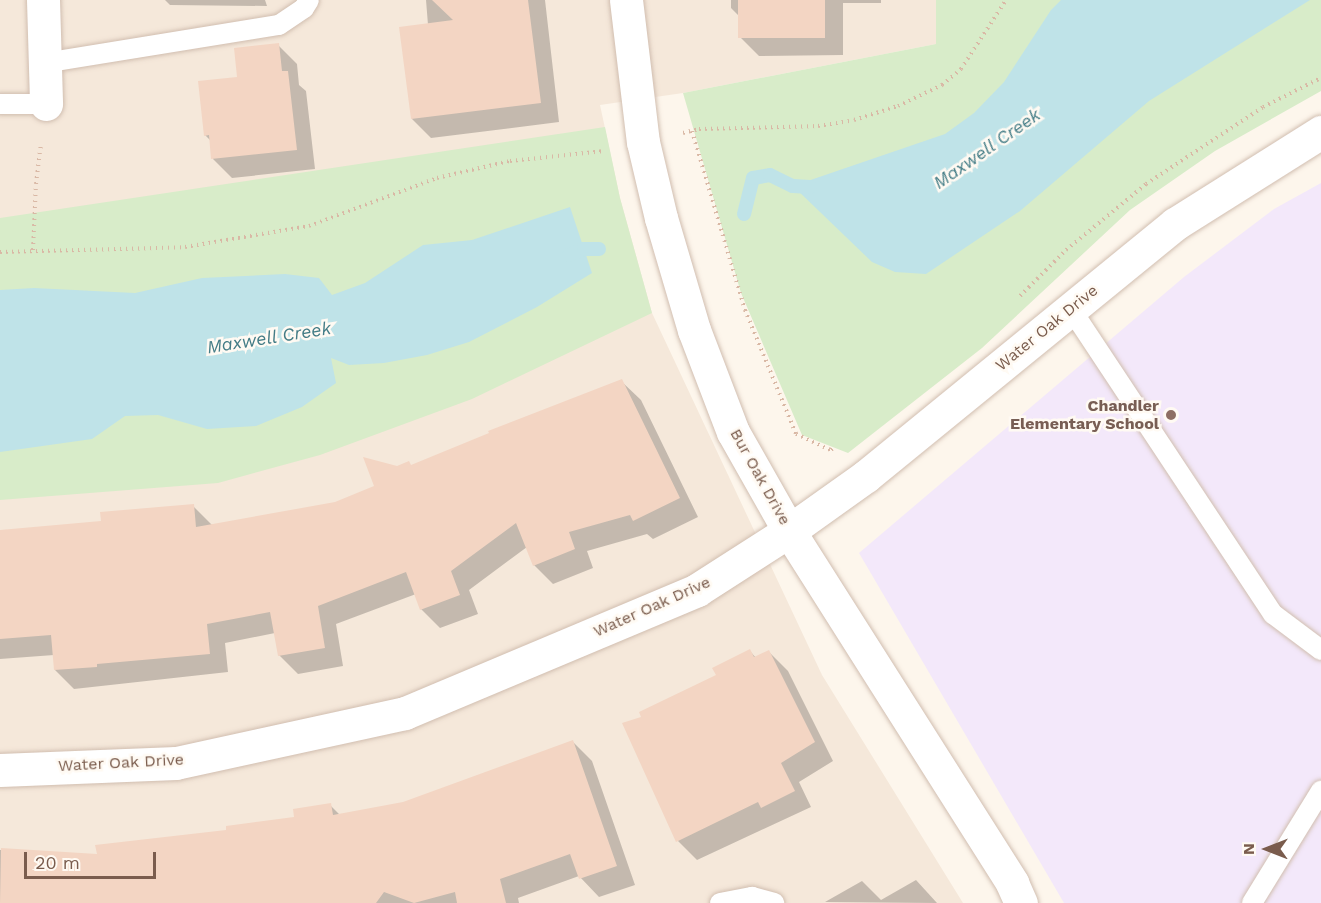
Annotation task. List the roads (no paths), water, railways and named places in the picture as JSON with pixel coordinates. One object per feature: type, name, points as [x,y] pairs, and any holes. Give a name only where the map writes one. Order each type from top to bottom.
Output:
[{"type":"street","points":[[43,0],[46,104]]},
{"type":"street","name":"Bur Oak Drive","points":[[626,0],[643,142],[661,218],[694,330],[733,432],[789,531],[1012,883],[1021,903]]},
{"type":"street","name":"Water Oak Drive","points":[[0,770],[176,763],[405,712],[697,590],[789,531],[866,476],[1175,224],[1321,132]]},
{"type":"lane","points":[[44,63],[279,25],[304,8],[309,0]]},
{"type":"lane","points":[[0,104],[46,104]]},
{"type":"lane","points":[[1071,309],[1273,614],[1321,650]]},
{"type":"lane","points":[[1252,903],[1321,791]]},
{"type":"lane","points":[[720,903],[752,897],[774,903]]},
{"type":"water","points":[[1061,0],[1310,0],[1149,101],[1020,211],[926,274],[895,272],[872,262],[793,186],[945,134],[974,113],[1004,82],[1051,10]]},
{"type":"water","points":[[570,207],[592,273],[537,307],[469,342],[427,355],[384,363],[349,365],[331,358],[336,383],[302,407],[256,426],[207,429],[158,415],[125,416],[92,439],[0,452],[0,290],[34,288],[135,293],[202,278],[285,274],[319,278],[332,295],[365,283],[423,245],[472,240]]},
{"type":"waterway","name":"Maxwell Creek","points":[[744,214],[753,178],[770,175],[793,186],[810,187]]},
{"type":"waterway","name":"Maxwell Creek","points":[[569,255],[584,249],[599,249]]},
{"type":"place","name":"Chandler Elementary School","points":[[1171,415]]}]
